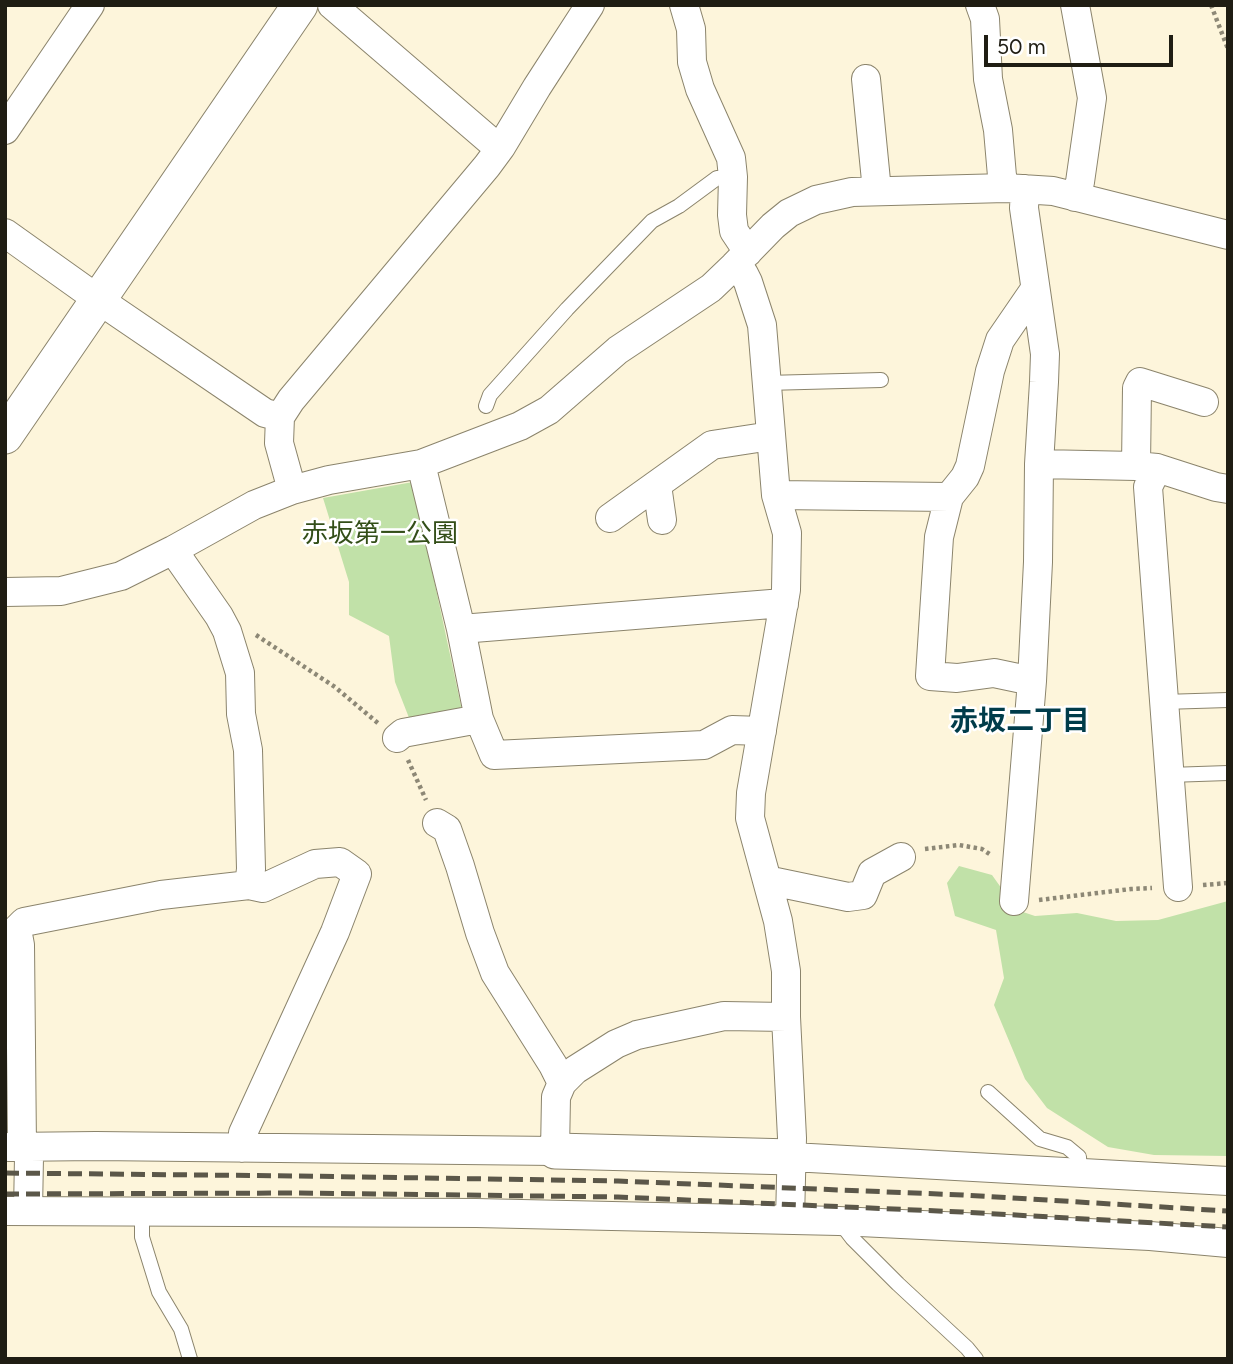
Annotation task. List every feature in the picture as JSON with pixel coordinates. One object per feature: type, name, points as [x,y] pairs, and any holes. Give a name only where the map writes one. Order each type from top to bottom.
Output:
[{"type":"street","points":[[5,130],[90,5]]},
{"type":"street","points":[[5,436],[300,5]]},
{"type":"street","points":[[332,5],[489,140],[501,147]]},
{"type":"street","points":[[292,489],[279,443],[280,417],[290,400],[487,166],[590,5]]},
{"type":"street","points":[[684,5],[691,29],[692,62],[700,89],[731,158],[734,232],[744,274],[762,325],[776,495],[787,533],[786,590],[751,793],[750,818],[778,921],[786,971],[792,1157],[790,1220]]},
{"type":"street","points":[[979,5],[985,19],[988,79],[998,130],[1002,176],[1016,189],[1024,208],[1045,354],[1032,681],[1014,901]]},
{"type":"street","points":[[1075,5],[1093,98],[1080,182],[1075,197]]},
{"type":"street","points":[[866,79],[877,191]]},
{"type":"street","points":[[5,592],[61,591],[121,576],[254,505],[292,489],[421,464],[520,426],[549,410],[618,350],[711,288],[773,226],[789,213],[816,200],[852,192],[877,191],[1053,191],[1228,235]]},
{"type":"street","points":[[5,233],[265,413],[280,417]]},
{"type":"street","points":[[1032,681],[994,673],[957,678],[930,676],[939,537],[949,497],[970,466],[989,371],[1000,341],[1035,289]]},
{"type":"street","points":[[1178,887],[1148,487],[1137,388],[1140,382],[1204,402]]},
{"type":"street","points":[[610,518],[712,445],[771,436]]},
{"type":"street","points":[[421,464],[461,629],[479,719],[494,755],[704,745],[732,730],[762,731]]},
{"type":"street","points":[[1039,464],[1146,467],[1228,489]]},
{"type":"street","points":[[657,485],[662,520]]},
{"type":"street","points":[[776,495],[949,497]]},
{"type":"street","points":[[173,550],[219,616],[227,631],[240,673],[241,714],[248,750],[251,869],[249,885]]},
{"type":"street","points":[[461,629],[784,604]]},
{"type":"street","points":[[397,738],[403,733],[479,719]]},
{"type":"street","points":[[437,823],[446,829],[495,973],[562,1083]]},
{"type":"street","points":[[768,882],[848,897],[863,895],[872,873],[901,856]]},
{"type":"street","points":[[14,1147],[13,1015],[20,945],[17,929],[24,922],[161,895],[249,885],[263,888],[315,864],[340,862],[357,874],[335,932],[243,1133],[242,1147]]},
{"type":"street","points":[[555,1151],[556,1097],[562,1083],[575,1070],[616,1044],[637,1035],[724,1016],[786,1017]]},
{"type":"street","points":[[14,1147],[555,1151],[792,1157],[1228,1181]]},
{"type":"street","points":[[14,1147],[29,1157],[17,1211],[476,1213],[839,1221],[1228,1242]]},
{"type":"lane","points":[[486,406],[490,395],[567,309],[652,221],[679,206],[717,178],[733,177]]},
{"type":"lane","points":[[766,383],[881,380]]},
{"type":"lane","points":[[1163,702],[1228,700]]},
{"type":"lane","points":[[1169,775],[1228,773]]},
{"type":"lane","points":[[988,1092],[1041,1139],[1067,1147],[1079,1157],[1080,1173]]},
{"type":"lane","points":[[142,1211],[142,1237],[159,1292],[181,1329],[190,1359]]},
{"type":"lane","points":[[839,1221],[888,1275],[976,1359]]},
{"type":"path","points":[[1211,5],[1228,49]]},
{"type":"path","points":[[219,616],[236,621],[335,687],[397,738],[437,823]]},
{"type":"path","points":[[901,856],[912,851],[959,845],[982,849],[1017,868]]},
{"type":"path","points":[[1014,901],[1027,902],[1131,889],[1228,883]]},
{"type":"green space","name":"赤坂第一公園","points":[[413,482],[463,715],[413,728],[395,682],[389,636],[349,615],[349,582],[323,498]]},
{"type":"green space","points":[[959,866],[992,875],[1017,910],[1035,916],[1077,913],[1116,921],[1158,920],[1228,901],[1228,1156],[1154,1155],[1108,1147],[1047,1108],[1025,1079],[994,1005],[1004,978],[996,930],[955,916],[947,883]]},
{"type":"railway","points":[[5,1173],[618,1181],[963,1195],[1228,1211]]},
{"type":"railway","points":[[5,1194],[300,1193],[618,1197],[1228,1227]]},
{"type":"district","name":"赤坂二丁目","points":[[1020,722]]}]
